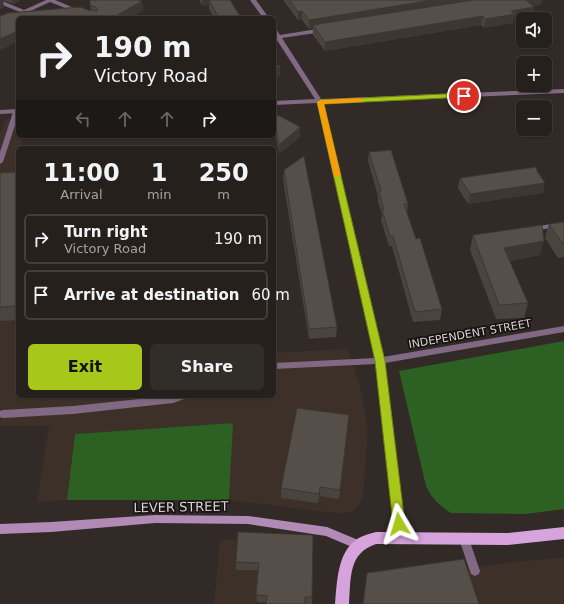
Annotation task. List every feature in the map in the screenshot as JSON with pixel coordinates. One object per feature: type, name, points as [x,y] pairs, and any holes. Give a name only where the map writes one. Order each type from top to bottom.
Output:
[{"type":"main road","name":"LEVER STREET","points":[[0,529],[51,527],[155,519],[248,520],[327,532],[359,545]]},
{"type":"main road","points":[[342,604],[346,573],[351,554],[359,545],[376,538],[507,539],[564,533]]},
{"type":"street","points":[[0,23],[50,0],[90,16]]},
{"type":"street","points":[[253,0],[265,16]]},
{"type":"street","points":[[0,2],[24,12]]},
{"type":"street","points":[[278,37],[333,28]]},
{"type":"street","points":[[276,34],[320,102],[380,361],[401,539]]},
{"type":"street","points":[[276,103],[564,91]]},
{"type":"street","points":[[0,112],[16,112]]},
{"type":"street","points":[[0,162],[16,115]]},
{"type":"street","points":[[527,230],[564,224]]},
{"type":"street","name":"INDEPENDENT STREET","points":[[276,366],[380,361],[564,329]]},
{"type":"street","points":[[3,414],[81,409],[177,398]]},
{"type":"street","points":[[464,539],[475,571]]},
{"type":"shaded area","points":[[5,119],[16,120],[16,138],[23,138],[21,146],[16,146],[16,398],[276,398],[276,353],[347,349],[360,385],[368,430],[363,495],[359,504],[353,511],[343,514],[229,500],[233,423],[75,434],[67,500],[37,502],[49,426],[0,426],[0,133]]},
{"type":"shaded area","points":[[239,539],[311,604],[214,604],[220,540]]},
{"type":"shaded area","points":[[564,557],[564,604],[363,604],[461,568]]},
{"type":"green space","points":[[564,341],[564,509],[525,514],[451,513],[436,501],[426,486],[399,371]]},
{"type":"green space","points":[[233,423],[229,500],[67,500],[75,434]]},
{"type":"building","points":[[90,0],[142,1],[116,16],[16,16],[16,32],[0,39],[0,16],[8,13],[80,7],[97,11],[97,8],[90,5]]},
{"type":"building","points":[[209,0],[230,0],[240,16],[218,16]]},
{"type":"building","points":[[290,0],[433,0],[309,20],[302,11],[298,12]]},
{"type":"building","points":[[473,0],[526,0],[534,7],[511,11],[515,14],[486,19],[483,16],[325,42],[313,25]]},
{"type":"building","points":[[276,114],[300,127],[279,145],[276,129]]},
{"type":"building","points":[[391,150],[408,204],[404,204],[416,239],[420,238],[442,309],[415,312],[393,236],[390,236],[382,210],[384,210],[379,191],[381,191],[369,152]]},
{"type":"building","points":[[304,156],[337,327],[309,329],[284,170]]},
{"type":"building","points":[[536,167],[545,183],[470,194],[460,178]]},
{"type":"building","points":[[16,172],[16,306],[0,307],[0,173]]},
{"type":"building","points":[[564,222],[564,243],[562,243],[549,224]]},
{"type":"building","points":[[542,225],[544,241],[504,248],[528,303],[499,305],[473,235]]},
{"type":"building","points":[[297,408],[349,415],[340,490],[320,487],[319,494],[281,488]]},
{"type":"building","points":[[238,532],[313,535],[312,597],[305,597],[304,604],[266,604],[267,596],[256,595],[259,563],[236,562]]},
{"type":"building","points":[[464,559],[479,604],[363,604],[367,573]]},
{"type":"slow traffic","points":[[337,176],[320,102],[359,100]]},
{"type":"route","points":[[399,524],[380,361],[320,102],[464,96]]}]
